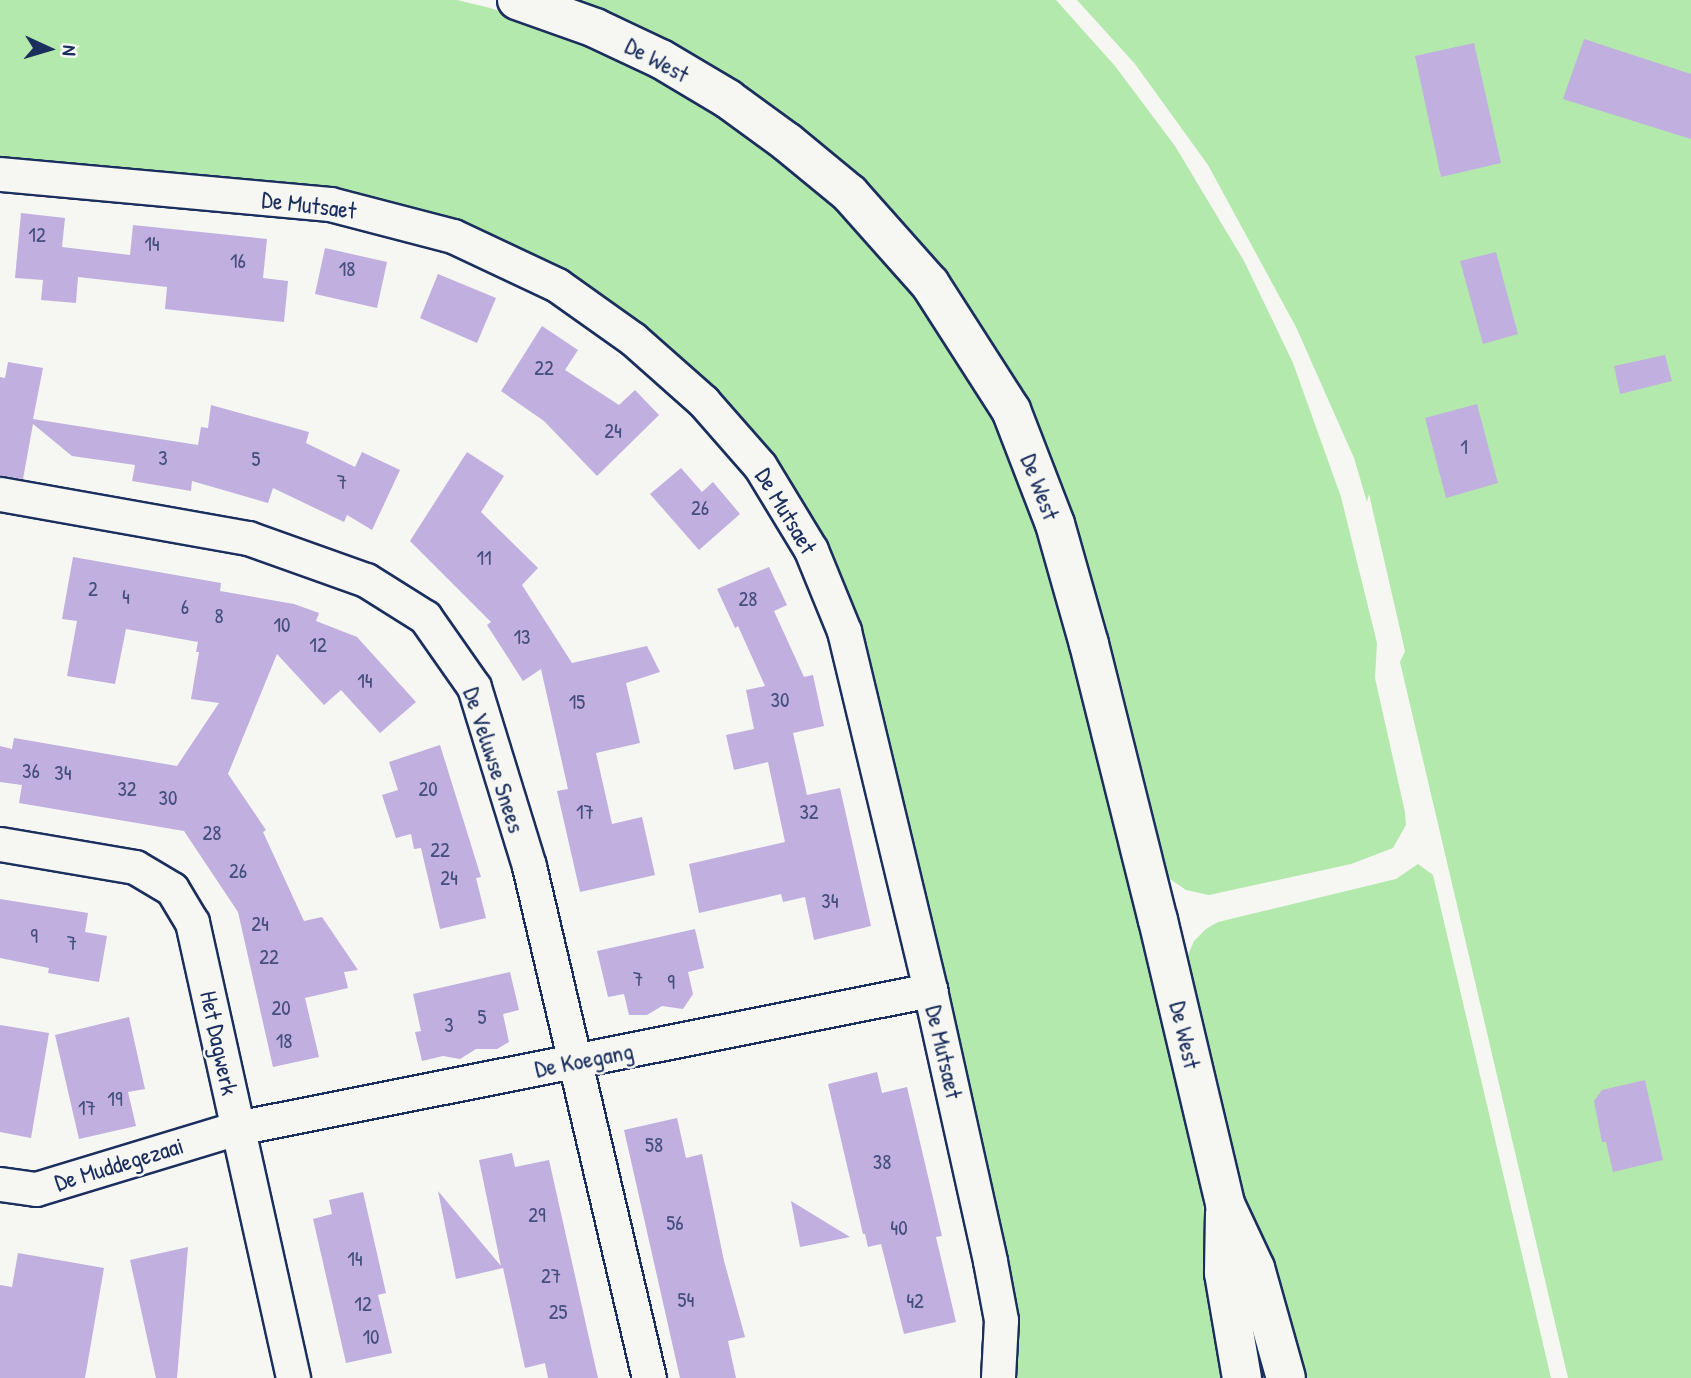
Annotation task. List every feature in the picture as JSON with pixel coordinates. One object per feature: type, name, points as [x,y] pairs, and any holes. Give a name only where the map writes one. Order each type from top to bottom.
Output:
[{"type":"main road","name":"De West","points":[[517,0],[595,28],[661,59],[728,99],[829,177],[889,236],[930,284],[1011,410],[1055,524],[1089,644],[1225,1204],[1255,1268],[1286,1378]]},
{"type":"main road","name":"De West","points":[[1225,1204],[1224,1273],[1242,1378]]},
{"type":"street","name":"De Mutsaet","points":[[0,174],[330,204],[370,212],[453,236],[557,285],[633,339],[703,401],[760,466],[811,550],[844,631],[930,990],[1001,1320],[998,1378]]},
{"type":"street","name":"De Veluwse Snees","points":[[0,494],[248,538],[366,580],[425,617],[474,687],[529,866],[577,1061]]},
{"type":"street","name":"Het Dagwerk","points":[[0,844],[135,867],[172,888],[192,922],[293,1378]]},
{"type":"street","name":"De Koegang","points":[[237,1128],[930,990]]},
{"type":"street","points":[[577,1061],[649,1378]]},
{"type":"street","name":"De Muddegezaai","points":[[0,1184],[36,1189],[237,1128]]},
{"type":"green space","points":[[0,0],[457,0],[490,8],[591,42],[702,100],[812,183],[870,241],[920,303],[967,371],[1003,438],[1058,589],[1118,824],[1196,1165],[1232,1378],[1013,1378],[874,689],[729,408],[673,349],[603,296],[553,266],[431,213],[375,199],[245,182],[0,157]]},
{"type":"green space","points":[[579,0],[1056,0],[1115,66],[1175,146],[1244,261],[1293,363],[1341,497],[1377,643],[1375,678],[1405,812],[1406,825],[1393,848],[1351,864],[1209,895],[1186,890],[1167,877],[1154,833],[1122,687],[1071,513],[859,178],[781,112],[710,63],[642,27]]},
{"type":"green space","points":[[1077,0],[1691,0],[1691,1378],[1568,1378],[1400,662],[1405,651],[1369,494],[1367,502],[1354,458],[1296,327],[1208,165],[1135,64]]},
{"type":"green space","points":[[1418,864],[1433,875],[1551,1378],[1296,1378],[1230,1150],[1186,960],[1194,941],[1218,922],[1396,879]]},
{"type":"building","points":[[1584,39],[1691,74],[1691,139],[1563,99]]},
{"type":"building","points":[[1474,43],[1501,163],[1441,177],[1415,56]]},
{"type":"building","points":[[21,213],[65,218],[62,247],[130,255],[133,225],[267,239],[263,278],[288,281],[284,322],[165,309],[167,287],[78,277],[76,303],[41,300],[43,280],[15,278]]},
{"type":"building","points":[[325,248],[387,262],[377,308],[315,294]]},
{"type":"building","points":[[1496,252],[1518,334],[1483,344],[1460,261]]},
{"type":"building","points":[[438,274],[496,298],[477,343],[420,318]]},
{"type":"building","points":[[542,326],[578,350],[565,370],[619,405],[635,390],[659,415],[597,476],[544,421],[501,391]]},
{"type":"building","points":[[1665,355],[1672,381],[1620,394],[1614,366]]},
{"type":"building","points":[[8,362],[43,368],[33,419],[198,445],[201,427],[208,428],[211,405],[309,432],[306,443],[355,467],[362,452],[400,470],[372,530],[347,515],[344,522],[273,488],[268,503],[192,481],[191,491],[132,481],[135,465],[72,456],[33,424],[23,479],[0,475],[0,377],[5,378]]},
{"type":"building","points":[[1477,404],[1498,483],[1446,498],[1425,418]]},
{"type":"building","points":[[467,452],[504,476],[481,512],[538,568],[522,585],[572,663],[647,646],[660,672],[626,683],[640,743],[596,753],[612,824],[642,817],[655,875],[580,892],[557,791],[568,789],[541,669],[523,681],[487,625],[491,622],[410,541]]},
{"type":"building","points":[[681,468],[702,492],[713,482],[740,514],[699,550],[650,494]]},
{"type":"building","points":[[73,557],[221,583],[220,591],[294,604],[319,613],[316,621],[357,637],[416,702],[380,733],[341,690],[324,705],[277,654],[228,774],[266,830],[263,832],[304,921],[322,917],[358,970],[344,972],[348,988],[305,998],[319,1057],[273,1067],[238,912],[184,831],[19,803],[22,785],[0,782],[0,746],[12,749],[14,738],[177,766],[219,703],[191,699],[199,652],[196,652],[198,642],[126,629],[115,684],[67,676],[77,621],[62,619]]},
{"type":"building","points":[[769,567],[787,605],[774,611],[804,677],[813,675],[824,726],[793,733],[807,795],[840,788],[871,926],[814,940],[805,897],[783,902],[781,894],[699,913],[689,864],[785,842],[768,762],[734,770],[726,735],[754,729],[746,690],[765,686],[738,626],[735,628],[717,589]]},
{"type":"building","points":[[440,745],[481,877],[476,878],[486,918],[440,929],[421,848],[414,849],[411,834],[396,838],[382,795],[398,790],[389,762]]},
{"type":"building","points":[[0,899],[88,913],[85,932],[107,936],[99,982],[48,973],[49,968],[0,958]]},
{"type":"building","points":[[695,929],[704,968],[688,972],[693,994],[683,1009],[662,1006],[647,1015],[629,1015],[624,994],[608,997],[597,951]]},
{"type":"building","points":[[510,972],[519,1010],[503,1014],[509,1042],[497,1049],[476,1049],[460,1059],[443,1056],[422,1061],[415,1032],[421,1031],[413,994]]},
{"type":"building","points":[[129,1017],[145,1089],[128,1092],[136,1126],[79,1139],[55,1035]]},
{"type":"building","points":[[0,1025],[49,1033],[31,1138],[0,1132]]},
{"type":"building","points":[[877,1072],[882,1093],[907,1087],[942,1236],[936,1237],[956,1322],[904,1334],[881,1244],[868,1247],[863,1234],[828,1084]]},
{"type":"building","points":[[1645,1080],[1663,1160],[1613,1172],[1606,1142],[1602,1142],[1594,1101],[1602,1090]]},
{"type":"building","points":[[677,1118],[686,1158],[702,1154],[724,1261],[745,1337],[728,1341],[736,1378],[680,1378],[624,1130]]},
{"type":"building","points":[[512,1153],[515,1167],[549,1160],[598,1378],[548,1378],[545,1363],[525,1368],[503,1268],[456,1279],[438,1191],[501,1266],[479,1160]]},
{"type":"building","points":[[363,1192],[386,1293],[378,1295],[392,1353],[346,1363],[313,1219],[332,1214],[329,1200]]},
{"type":"building","points":[[791,1201],[850,1237],[800,1247]]},
{"type":"building","points":[[188,1247],[177,1378],[156,1378],[130,1260]]},
{"type":"building","points":[[18,1253],[104,1268],[85,1378],[0,1378],[0,1285],[12,1287]]}]
